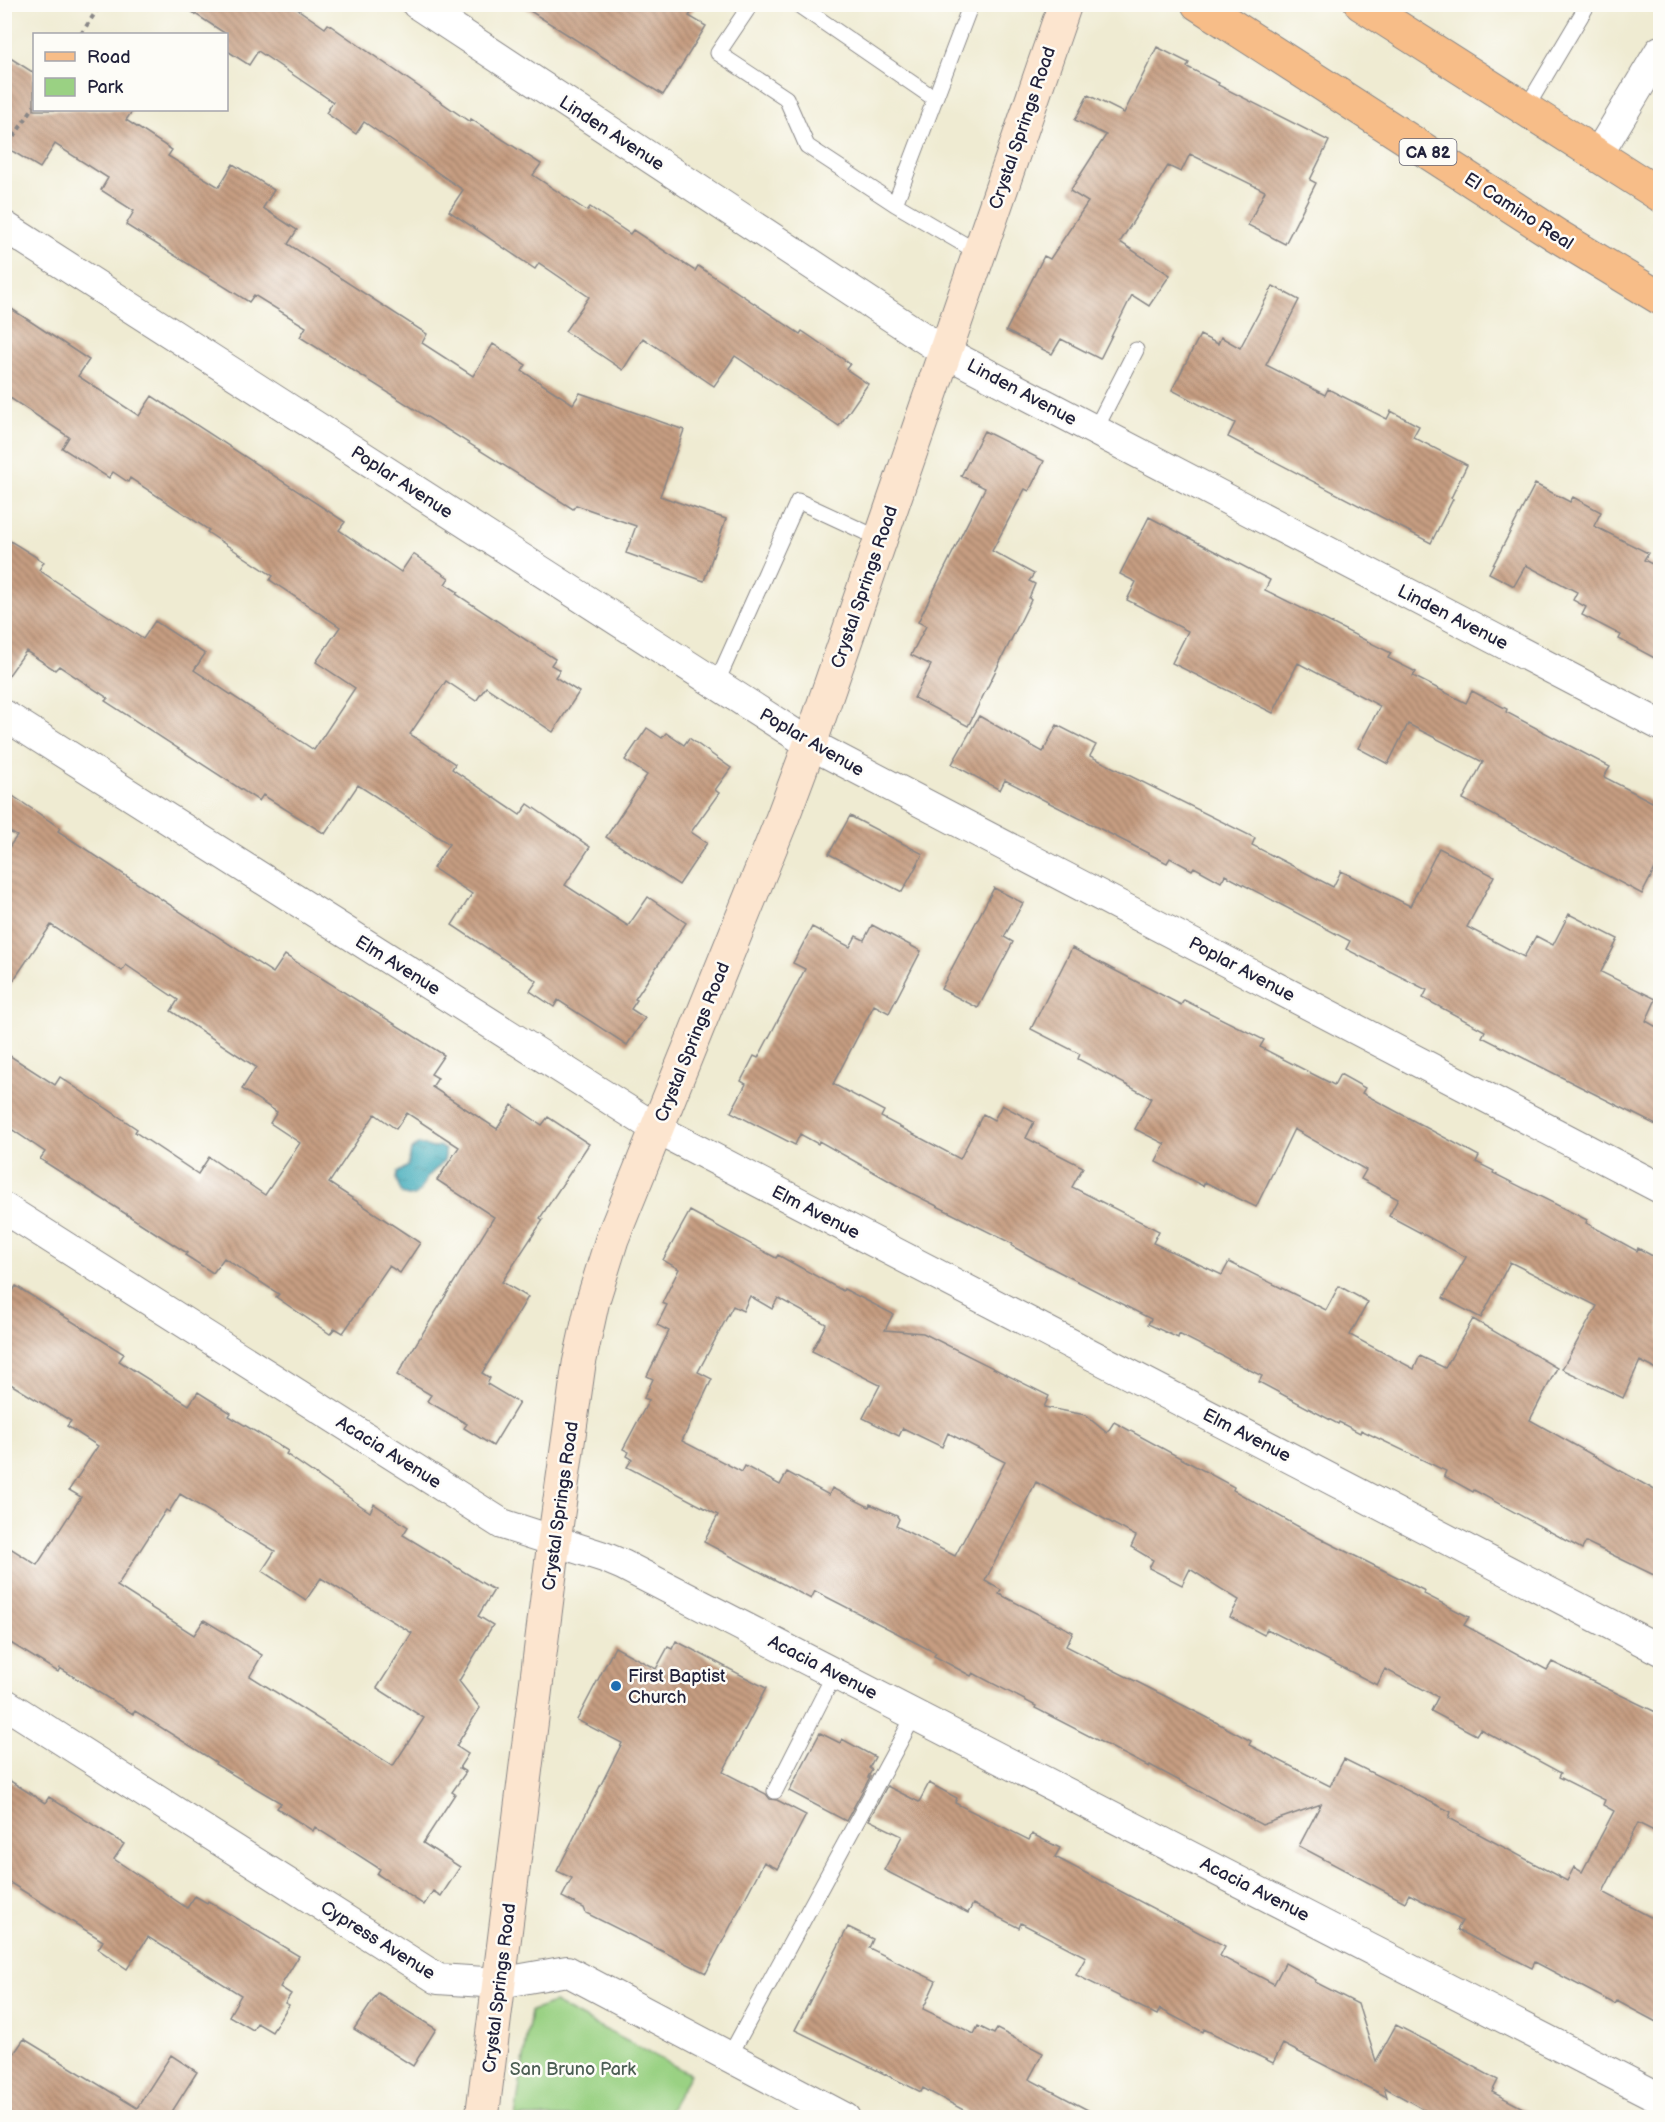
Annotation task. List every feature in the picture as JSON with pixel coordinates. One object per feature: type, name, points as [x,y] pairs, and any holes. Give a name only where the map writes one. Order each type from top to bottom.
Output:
[{"type":"main road","name":"Crystal Springs Road","points":[[482,2118],[554,1542],[579,1364],[593,1300],[612,1239],[782,819],[810,744],[1065,4]]},
{"type":"main road","name":"El Camino Real","points":[[1198,4],[1556,235],[1660,298]]},
{"type":"main road","points":[[1361,4],[1660,195]]},
{"type":"street","name":"Linden Avenue","points":[[417,4],[945,352],[1660,725]]},
{"type":"street","points":[[1597,156],[1660,51]]},
{"type":"street","name":"Poplar Avenue","points":[[4,226],[810,744],[1660,1188]]},
{"type":"street","name":"Elm Avenue","points":[[4,715],[657,1129],[1660,1650]]},
{"type":"street","name":"Acacia Avenue","points":[[4,1208],[502,1524],[623,1565],[1660,2098]]},
{"type":"street","name":"Cypress Avenue","points":[[4,1702],[438,1979],[500,1983],[567,1971],[845,2118]]},
{"type":"lane","points":[[751,4],[718,53],[786,98],[807,146],[895,204],[979,253]]},
{"type":"lane","points":[[797,4],[935,99]]},
{"type":"lane","points":[[895,204],[971,4]]},
{"type":"lane","points":[[1525,110],[1588,4]]},
{"type":"lane","points":[[1095,430],[1136,350]]},
{"type":"lane","points":[[716,684],[798,501],[880,539]]},
{"type":"lane","points":[[774,1791],[835,1673]]},
{"type":"lane","points":[[729,2057],[915,1714]]},
{"type":"path","points":[[82,33],[101,4]]},
{"type":"path","points":[[4,152],[33,108]]},
{"type":"green space","name":"San Bruno Park","points":[[554,2003],[690,2074],[666,2117],[515,2117],[531,2011]]},
{"type":"water","points":[[419,1144],[433,1148],[439,1146],[445,1150],[444,1160],[427,1178],[419,1193],[408,1196],[402,1194],[396,1179],[397,1173],[408,1166],[411,1150]]},
{"type":"building","points":[[180,4],[290,4],[325,28],[328,24],[470,122],[471,119],[541,164],[533,175],[587,211],[590,207],[630,234],[633,230],[695,271],[698,266],[800,334],[802,331],[850,364],[846,369],[868,384],[839,426],[735,356],[714,386],[643,338],[623,370],[565,331],[589,297],[539,263],[535,269],[449,211],[463,190],[364,122],[356,134],[326,113],[333,102],[258,51],[249,65],[228,51],[228,33],[224,33]]},
{"type":"building","points":[[519,4],[697,4],[689,16],[706,26],[663,95]]},
{"type":"building","points":[[1157,47],[1189,63],[1187,67],[1219,83],[1218,85],[1329,141],[1310,180],[1316,183],[1285,244],[1248,225],[1265,191],[1190,154],[1181,172],[1168,166],[1120,242],[1170,275],[1149,306],[1132,295],[1100,359],[1061,339],[1052,354],[1006,331],[1044,256],[1050,259],[1088,202],[1070,191],[1106,135],[1075,120],[1088,95],[1124,113]]},
{"type":"building","points":[[4,54],[33,72],[33,111],[132,111],[126,120],[172,150],[168,156],[219,187],[233,164],[274,190],[263,208],[297,230],[288,244],[427,334],[422,343],[473,376],[493,344],[526,365],[522,371],[573,404],[580,393],[684,430],[660,496],[726,519],[704,581],[626,553],[636,526],[576,505],[573,509],[300,337],[306,327],[254,295],[249,302],[126,225],[134,211],[101,190],[108,178],[55,144],[40,168],[4,146]]},
{"type":"building","points":[[1273,286],[1299,300],[1266,365],[1325,395],[1328,389],[1387,419],[1391,411],[1419,426],[1413,437],[1467,465],[1431,543],[1228,437],[1235,423],[1172,390],[1200,335],[1218,344],[1221,337],[1240,348]]},
{"type":"building","points":[[4,304],[89,360],[78,376],[139,416],[152,396],[345,522],[339,530],[401,572],[413,554],[449,578],[445,584],[458,592],[456,594],[555,659],[551,665],[560,670],[555,677],[579,692],[553,732],[486,687],[476,701],[446,681],[410,734],[455,764],[452,769],[520,815],[528,804],[590,847],[565,885],[628,926],[648,897],[686,923],[635,999],[637,1000],[631,1009],[645,1018],[627,1045],[558,1000],[554,1007],[530,991],[537,981],[452,925],[472,894],[433,868],[449,844],[358,785],[325,834],[263,795],[259,801],[105,701],[108,698],[59,666],[55,670],[26,651],[4,682],[4,537],[44,562],[39,570],[143,639],[155,621],[205,654],[194,670],[314,750],[355,688],[316,662],[340,627],[270,580],[273,576],[207,532],[209,530],[130,478],[128,482],[113,472],[109,478],[62,448],[69,437],[4,394]]},
{"type":"building","points":[[984,431],[1044,461],[1029,491],[1025,489],[992,551],[1034,574],[1029,581],[1035,584],[1029,598],[1031,600],[968,726],[914,698],[931,665],[911,655],[926,626],[918,622],[985,488],[961,476]]},
{"type":"building","points":[[1535,484],[1570,502],[1573,497],[1601,512],[1594,526],[1648,553],[1644,560],[1660,568],[1660,661],[1619,639],[1621,635],[1582,615],[1586,607],[1573,600],[1577,592],[1526,565],[1514,586],[1489,573]]},
{"type":"building","points":[[1149,517],[1270,580],[1265,590],[1391,653],[1388,658],[1416,672],[1413,676],[1466,703],[1472,691],[1507,709],[1506,712],[1610,767],[1604,777],[1660,806],[1660,859],[1642,894],[1463,799],[1483,762],[1408,724],[1388,764],[1358,748],[1380,706],[1298,663],[1273,713],[1172,663],[1188,631],[1127,600],[1136,582],[1120,574]]},
{"type":"building","points":[[979,716],[1043,752],[1057,725],[1096,745],[1090,756],[1255,838],[1252,845],[1333,887],[1341,871],[1410,906],[1439,848],[1494,876],[1467,927],[1524,957],[1536,936],[1553,945],[1569,914],[1618,939],[1601,972],[1656,999],[1646,1021],[1660,1029],[1660,1127],[1482,1037],[1485,1031],[1423,998],[1427,990],[1346,949],[1350,941],[1225,875],[1221,882],[1194,867],[1192,870],[1170,858],[1167,863],[1005,780],[1000,790],[952,764]]},
{"type":"building","points":[[647,728],[662,738],[666,733],[684,745],[689,738],[731,768],[715,790],[719,793],[691,832],[707,843],[679,885],[606,837],[647,775],[625,760]]},
{"type":"building","points":[[4,790],[60,828],[58,831],[273,973],[285,955],[444,1055],[431,1074],[438,1078],[432,1087],[497,1129],[512,1105],[542,1125],[548,1117],[589,1144],[540,1218],[543,1220],[502,1282],[528,1297],[482,1373],[490,1378],[487,1384],[519,1403],[493,1446],[464,1428],[467,1424],[427,1401],[431,1395],[397,1375],[494,1217],[437,1180],[459,1147],[407,1113],[396,1129],[375,1114],[329,1183],[420,1243],[400,1273],[389,1266],[343,1333],[335,1328],[330,1334],[276,1297],[279,1294],[224,1258],[213,1273],[185,1255],[187,1253],[40,1159],[45,1152],[4,1124],[4,1052],[55,1085],[60,1077],[137,1129],[135,1132],[198,1174],[209,1157],[265,1195],[300,1143],[270,1123],[277,1112],[242,1089],[256,1067],[171,1011],[178,1000],[126,965],[122,971],[51,925],[4,994],[4,854],[17,836],[4,829]]},
{"type":"building","points":[[850,816],[923,854],[902,892],[829,854]]},
{"type":"building","points":[[994,888],[1023,903],[1004,937],[1013,942],[978,1008],[941,989]]},
{"type":"building","points":[[872,925],[921,951],[889,1013],[874,1005],[833,1084],[884,1111],[881,1117],[960,1159],[983,1114],[994,1120],[1002,1105],[1034,1122],[1026,1138],[1083,1167],[1072,1187],[1159,1231],[1153,1243],[1222,1275],[1229,1262],[1326,1310],[1339,1286],[1368,1302],[1350,1335],[1414,1369],[1420,1356],[1445,1368],[1473,1319],[1557,1368],[1530,1420],[1660,1493],[1660,1578],[1586,1542],[1582,1549],[1444,1476],[1446,1471],[1361,1430],[1360,1433],[1339,1422],[1338,1424],[1259,1382],[1262,1376],[1179,1334],[1178,1338],[1148,1324],[1151,1319],[1044,1264],[1012,1246],[1013,1244],[909,1192],[819,1141],[818,1144],[800,1134],[795,1145],[731,1112],[746,1084],[741,1081],[754,1056],[758,1058],[805,969],[793,963],[812,927],[850,947],[856,936],[864,940]]},
{"type":"building","points":[[1072,948],[1181,1005],[1184,1000],[1264,1040],[1260,1047],[1334,1085],[1340,1074],[1365,1088],[1362,1093],[1479,1156],[1476,1162],[1494,1171],[1493,1173],[1587,1220],[1586,1223],[1637,1251],[1638,1248],[1660,1260],[1660,1371],[1640,1361],[1623,1398],[1562,1369],[1597,1306],[1510,1262],[1481,1318],[1443,1298],[1466,1257],[1389,1216],[1398,1199],[1361,1179],[1366,1170],[1294,1129],[1256,1207],[1205,1182],[1203,1186],[1156,1162],[1165,1144],[1135,1129],[1151,1098],[1078,1059],[1080,1054],[1031,1029]]},
{"type":"building","points":[[690,1211],[776,1258],[778,1255],[843,1291],[844,1289],[893,1314],[885,1330],[923,1333],[1049,1396],[1044,1407],[1085,1415],[1107,1433],[1114,1422],[1234,1487],[1233,1490],[1317,1537],[1425,1591],[1424,1594],[1469,1617],[1464,1625],[1547,1670],[1552,1662],[1660,1714],[1660,1834],[1638,1823],[1603,1892],[1660,1922],[1660,2024],[1617,2001],[1615,2004],[1535,1962],[1532,1968],[1457,1930],[1462,1921],[1409,1894],[1405,1902],[1299,1846],[1321,1804],[1262,1825],[1150,1765],[1149,1767],[1035,1708],[1036,1706],[973,1673],[971,1676],[934,1656],[936,1653],[815,1591],[811,1599],[704,1542],[718,1515],[627,1467],[632,1459],[627,1456],[629,1452],[623,1449],[649,1400],[644,1398],[653,1379],[647,1376],[669,1331],[657,1325],[667,1305],[662,1303],[679,1269],[663,1260]],"holes":[[[750,1296],[772,1309],[778,1298],[826,1324],[812,1351],[880,1385],[863,1418],[899,1436],[903,1428],[942,1447],[948,1433],[1005,1462],[955,1556],[896,1526],[899,1519],[897,1516],[870,1504],[869,1507],[832,1488],[829,1495],[787,1472],[780,1485],[745,1466],[742,1472],[682,1441],[712,1379],[698,1372],[733,1306],[743,1311]],[[1036,1482],[1136,1536],[1131,1547],[1153,1560],[1149,1568],[1182,1585],[1190,1569],[1239,1600],[1230,1617],[1264,1635],[1267,1629],[1377,1685],[1385,1669],[1438,1697],[1431,1711],[1476,1735],[1480,1729],[1561,1773],[1559,1777],[1605,1800],[1603,1805],[1614,1811],[1582,1872],[1574,1867],[1567,1881],[1449,1818],[1451,1812],[1344,1759],[1330,1786],[1249,1745],[1251,1741],[1206,1717],[1066,1646],[1073,1632],[999,1594],[1001,1590],[985,1581]]]},
{"type":"building","points":[[16,1286],[124,1354],[119,1361],[189,1405],[198,1392],[231,1413],[229,1416],[288,1451],[286,1454],[370,1512],[374,1504],[408,1527],[403,1535],[494,1590],[478,1616],[493,1625],[459,1681],[480,1708],[456,1746],[468,1754],[459,1768],[466,1772],[452,1792],[455,1794],[423,1843],[460,1867],[441,1896],[433,1891],[424,1905],[377,1874],[380,1869],[315,1827],[313,1831],[277,1808],[281,1803],[215,1764],[216,1762],[135,1711],[133,1714],[60,1668],[58,1672],[4,1639],[4,1544],[37,1565],[81,1497],[69,1490],[98,1446],[67,1426],[71,1421],[4,1380],[4,1305]],"holes":[[[180,1494],[275,1551],[262,1571],[306,1600],[321,1578],[412,1633],[377,1688],[424,1718],[393,1766],[250,1676],[262,1655],[204,1620],[194,1635],[117,1586],[166,1510],[169,1512]]]},
{"type":"building","points":[[676,1641],[766,1688],[723,1772],[766,1794],[770,1799],[777,1800],[806,1815],[778,1869],[764,1862],[706,1973],[586,1913],[584,1908],[562,1897],[572,1878],[557,1871],[622,1743],[577,1720],[615,1647],[656,1669],[668,1647],[672,1649]]},
{"type":"building","points":[[820,1733],[840,1743],[842,1739],[875,1757],[869,1768],[872,1770],[868,1777],[870,1777],[846,1821],[789,1791]]},
{"type":"building","points":[[4,1777],[45,1803],[49,1797],[124,1844],[114,1859],[187,1908],[195,1896],[207,1903],[208,1901],[299,1956],[280,1987],[291,1994],[285,2003],[289,2005],[272,2032],[257,2023],[253,2030],[229,2016],[241,1995],[148,1937],[127,1969],[98,1949],[103,1941],[4,1879]]},
{"type":"building","points":[[929,1783],[957,1798],[955,1803],[1029,1840],[1032,1834],[1060,1848],[1055,1857],[1225,1946],[1220,1956],[1274,1984],[1285,1963],[1316,1980],[1315,1982],[1358,2004],[1376,2061],[1396,2025],[1498,2080],[1492,2092],[1542,2118],[1439,2118],[1384,2087],[1387,2097],[1283,2044],[1273,2063],[1204,2029],[1203,2032],[1160,2009],[1157,2015],[1076,1975],[1086,1957],[1021,1923],[1019,1928],[973,1904],[968,1913],[884,1870],[902,1836],[869,1820],[887,1786],[919,1802]]},
{"type":"building","points":[[848,1927],[873,1939],[869,1948],[936,1981],[923,2009],[974,2034],[978,2026],[994,2034],[997,2029],[1043,2053],[1029,2079],[1103,2118],[978,2118],[923,2088],[921,2092],[795,2030]]},
{"type":"building","points":[[378,1993],[436,2029],[413,2066],[354,2029]]},
{"type":"building","points":[[24,2039],[137,2108],[171,2055],[197,2072],[168,2118],[4,2118],[4,2068]]},
{"type":"place","name":"First Baptist Church","points":[[616,1686]]}]
